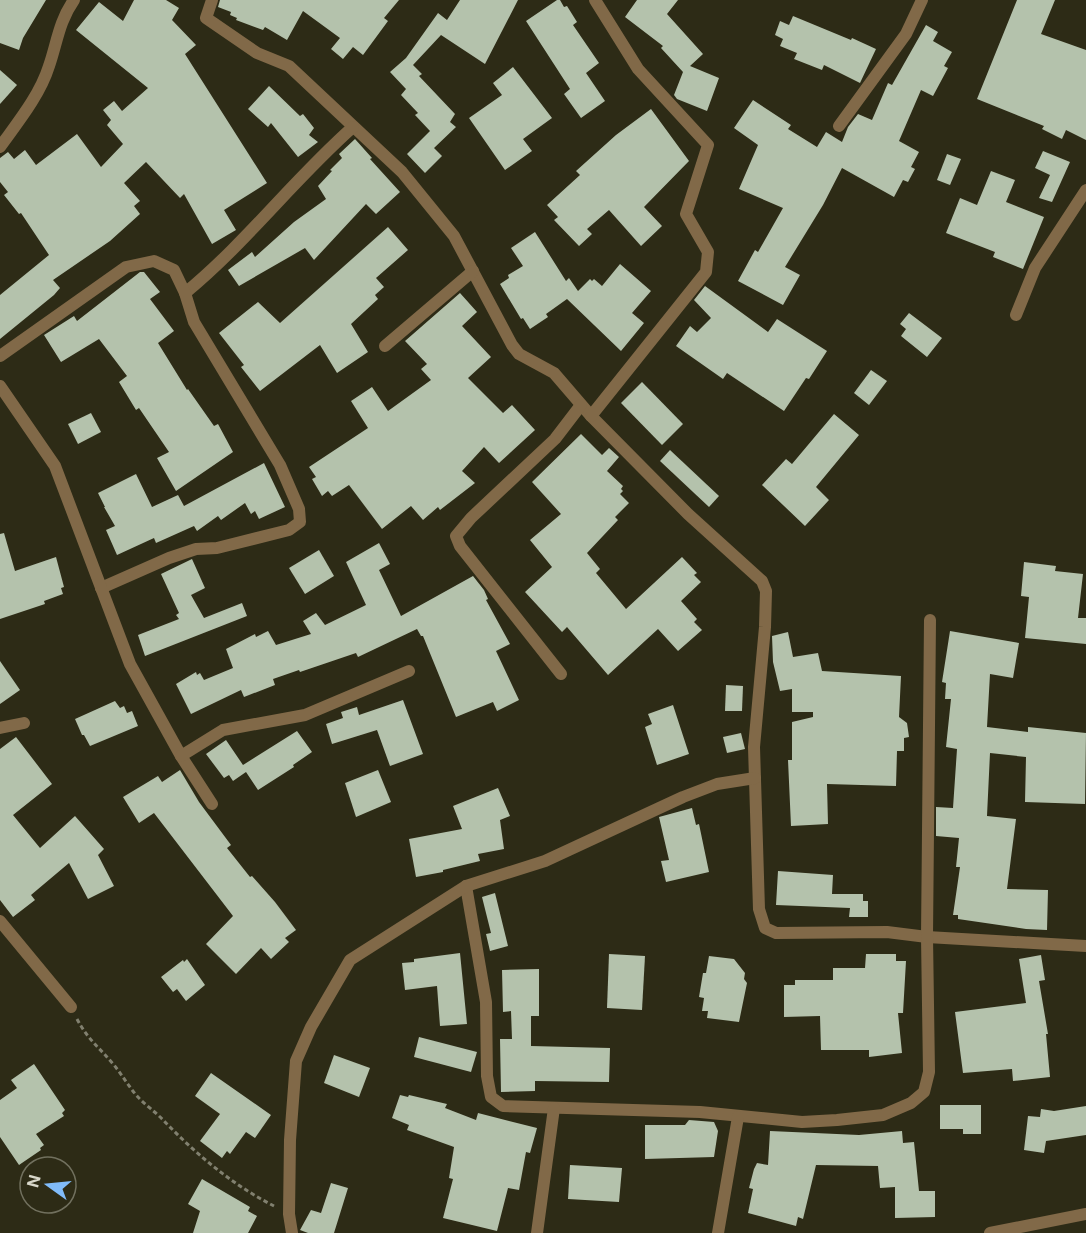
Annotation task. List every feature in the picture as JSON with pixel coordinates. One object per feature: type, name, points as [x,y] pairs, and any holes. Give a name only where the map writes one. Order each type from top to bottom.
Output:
[{"type":"street","points":[[0,147],[39,87],[49,66],[62,20],[74,0]]},
{"type":"street","points":[[212,0],[206,18],[257,53],[289,66],[402,172],[454,236],[519,354],[554,374],[591,416],[688,514],[762,581],[766,591],[765,627],[756,713],[755,778],[759,909],[765,928],[776,933],[886,932],[927,937],[1086,946]]},
{"type":"street","points":[[591,416],[706,272],[708,252],[686,214],[708,145],[638,69],[596,0]]},
{"type":"street","points":[[839,126],[906,34],[922,0]]},
{"type":"street","points":[[185,293],[211,272],[353,127]]},
{"type":"street","points":[[1016,315],[1035,268],[1086,190]]},
{"type":"street","points":[[0,356],[126,267],[154,261],[174,270],[185,293],[194,322],[280,465],[299,509],[300,522],[289,530],[217,548],[195,549],[101,588]]},
{"type":"street","points":[[385,346],[473,271]]},
{"type":"street","points":[[0,386],[55,466],[130,664],[181,756],[212,804]]},
{"type":"street","points":[[561,674],[460,546],[456,536],[471,518],[555,440],[581,405]]},
{"type":"street","points":[[466,886],[486,1002],[487,1076],[491,1097],[503,1106],[700,1112],[802,1122],[883,1115],[911,1103],[924,1092],[929,1072],[927,937],[930,620]]},
{"type":"street","points":[[181,756],[223,730],[305,715],[409,670]]},
{"type":"street","points":[[0,728],[24,723]]},
{"type":"street","points":[[292,1233],[290,1140],[296,1061],[311,1027],[350,960],[466,886],[545,861],[694,792],[717,784],[755,778]]},
{"type":"street","points":[[0,921],[71,1007]]},
{"type":"street","points":[[537,1233],[555,1108]]},
{"type":"street","points":[[718,1233],[738,1117]]},
{"type":"street","points":[[990,1233],[1086,1214]]},
{"type":"path","points":[[71,1007],[94,1044],[113,1064],[135,1094],[176,1134],[220,1173],[251,1194],[290,1214]]},
{"type":"building","points":[[0,0],[46,0],[23,38],[19,50],[0,43]]},
{"type":"building","points":[[134,0],[166,0],[179,8],[172,20],[196,45],[185,54],[267,183],[224,210],[236,230],[212,244],[184,194],[180,198],[146,162],[124,183],[140,201],[134,206],[140,214],[110,241],[53,280],[60,288],[54,295],[0,339],[0,295],[49,255],[21,213],[19,214],[4,195],[8,192],[0,182],[0,158],[8,152],[14,159],[25,150],[36,165],[77,134],[101,167],[123,144],[107,125],[111,120],[103,110],[114,101],[122,111],[148,88],[76,30],[99,2],[123,21]]},
{"type":"building","points":[[220,0],[399,0],[384,18],[388,21],[363,55],[353,47],[343,59],[331,49],[340,38],[303,11],[287,40],[265,27],[263,30],[236,20],[237,18],[230,15],[231,12],[218,7]]},
{"type":"building","points":[[460,0],[518,0],[485,64],[441,35],[413,65],[422,74],[419,76],[455,114],[450,122],[456,127],[434,148],[442,156],[425,173],[407,154],[430,131],[415,115],[418,113],[401,95],[406,89],[390,72],[406,58],[438,13],[447,20]]},
{"type":"building","points":[[560,0],[564,7],[567,6],[577,22],[573,25],[599,63],[586,73],[605,101],[581,118],[564,94],[570,89],[526,21]]},
{"type":"building","points":[[637,0],[678,0],[667,14],[703,54],[690,66],[719,78],[707,111],[677,99],[674,95],[683,72],[661,48],[663,46],[625,17]]},
{"type":"building","points":[[1017,0],[1055,0],[1041,34],[1086,50],[1086,140],[1066,130],[1062,139],[1042,129],[1044,126],[977,99]]},
{"type":"building","points":[[793,16],[876,49],[860,83],[824,65],[822,70],[794,59],[797,53],[780,46],[783,39],[775,35],[780,21],[789,25]]},
{"type":"building","points":[[926,25],[938,32],[933,41],[952,52],[944,66],[948,68],[933,96],[921,90],[899,141],[919,152],[911,167],[915,169],[908,182],[903,180],[894,197],[842,168],[823,205],[785,267],[800,275],[783,305],[738,281],[755,250],[758,252],[783,208],[739,189],[758,145],[734,128],[753,100],[791,125],[788,129],[817,147],[826,132],[842,142],[848,127],[858,114],[872,120],[888,83],[892,85]]},
{"type":"building","points":[[513,67],[552,118],[523,139],[532,151],[505,170],[469,118],[502,95],[493,83]]},
{"type":"building","points":[[0,70],[17,85],[0,104]]},
{"type":"building","points":[[269,86],[300,116],[303,114],[314,128],[309,135],[318,142],[298,157],[271,123],[268,127],[248,109]]},
{"type":"building","points":[[651,109],[689,161],[644,207],[662,226],[641,246],[609,210],[587,229],[592,234],[579,246],[554,220],[558,217],[547,205],[580,175],[576,171],[616,135]]},
{"type":"building","points":[[355,139],[400,192],[376,214],[366,204],[314,260],[305,248],[239,286],[228,270],[252,252],[255,257],[294,222],[326,199],[318,186],[342,158],[339,154]]},
{"type":"building","points":[[1043,151],[1070,162],[1052,202],[1039,198],[1050,175],[1035,168]]},
{"type":"building","points":[[947,154],[961,159],[950,185],[937,180]]},
{"type":"building","points":[[991,171],[1015,180],[1006,202],[1044,217],[1023,269],[993,257],[995,252],[946,233],[960,198],[977,205]]},
{"type":"building","points":[[388,227],[408,250],[376,278],[384,287],[375,295],[378,299],[351,324],[368,352],[337,373],[320,345],[260,391],[241,367],[244,365],[219,333],[258,302],[280,323]]},
{"type":"building","points":[[535,232],[566,281],[569,278],[578,291],[590,279],[592,281],[594,279],[602,286],[620,264],[651,291],[632,313],[644,323],[621,351],[567,299],[546,314],[548,317],[530,329],[523,318],[521,319],[500,284],[509,278],[508,275],[523,266],[511,248]]},
{"type":"building","points":[[140,272],[144,272],[160,292],[150,299],[174,331],[158,343],[187,390],[214,426],[218,424],[233,452],[176,491],[157,458],[169,452],[139,408],[136,410],[119,382],[127,376],[99,339],[61,362],[44,335],[74,316],[77,321]]},
{"type":"building","points":[[705,286],[768,332],[777,319],[827,351],[784,411],[727,373],[723,379],[676,346],[690,326],[697,332],[711,318],[694,300]]},
{"type":"building","points":[[460,293],[477,312],[462,326],[491,357],[468,378],[503,413],[512,405],[535,430],[499,463],[484,447],[462,471],[475,483],[440,510],[438,507],[423,520],[411,506],[382,529],[349,485],[332,496],[328,491],[322,496],[312,479],[316,477],[309,467],[368,428],[351,401],[372,387],[388,411],[431,380],[421,369],[427,364],[405,341]]},
{"type":"building","points":[[909,313],[942,338],[927,357],[901,336],[906,329],[900,324]]},
{"type":"building","points":[[871,370],[887,381],[869,405],[854,393]]},
{"type":"building","points":[[642,382],[683,424],[662,445],[621,403]]},
{"type":"building","points":[[91,413],[101,432],[78,444],[68,424]]},
{"type":"building","points":[[834,414],[859,435],[816,487],[829,500],[805,526],[762,485],[786,459],[792,464]]},
{"type":"building","points":[[581,434],[602,455],[609,448],[619,457],[607,471],[623,486],[620,494],[629,503],[615,517],[618,520],[587,553],[600,569],[596,573],[626,609],[682,557],[697,573],[694,575],[701,582],[681,601],[697,619],[694,622],[702,630],[678,651],[658,629],[608,675],[567,627],[562,632],[525,592],[552,567],[530,540],[561,514],[532,482]]},
{"type":"building","points":[[670,450],[719,496],[709,507],[660,461]]},
{"type":"building","points":[[264,463],[285,507],[259,519],[255,511],[251,514],[245,503],[221,520],[218,516],[197,531],[194,526],[156,543],[154,538],[117,555],[106,530],[115,526],[98,493],[136,474],[152,507],[178,495],[184,506]]},
{"type":"building","points":[[4,533],[15,571],[56,557],[64,587],[61,588],[63,594],[44,601],[45,604],[0,619],[0,534]]},
{"type":"building","points":[[379,543],[390,564],[379,570],[401,616],[473,576],[484,590],[488,599],[486,600],[510,644],[496,651],[519,700],[497,711],[493,702],[456,717],[423,636],[417,629],[358,657],[356,653],[300,672],[299,670],[273,679],[275,685],[244,697],[241,690],[191,714],[176,684],[196,672],[197,675],[200,673],[204,680],[233,668],[226,649],[255,634],[256,637],[268,631],[276,645],[311,634],[303,621],[316,613],[325,625],[366,605],[346,562]]},
{"type":"building","points":[[319,550],[334,576],[305,594],[289,568]]},
{"type":"building","points":[[192,559],[205,588],[191,595],[204,618],[242,603],[247,616],[145,656],[138,635],[179,619],[176,615],[179,613],[161,574]]},
{"type":"building","points":[[1024,562],[1056,566],[1055,571],[1083,574],[1078,618],[1086,618],[1086,644],[1025,638],[1029,597],[1021,596]]},
{"type":"building","points":[[950,631],[1019,643],[1013,678],[990,674],[987,727],[1028,732],[1028,727],[1086,733],[1085,804],[1025,802],[1026,757],[990,753],[987,816],[1016,819],[1007,889],[1048,890],[1047,930],[958,919],[958,915],[953,915],[960,867],[956,867],[959,838],[936,836],[936,807],[953,808],[957,749],[946,747],[951,699],[945,699],[946,683],[942,682]]},
{"type":"building","points":[[788,632],[793,657],[818,653],[822,671],[901,676],[899,717],[907,723],[909,737],[904,738],[904,751],[897,751],[896,786],[827,784],[828,824],[791,826],[788,760],[792,760],[792,722],[813,717],[813,712],[792,712],[792,689],[780,691],[773,662],[772,636]]},
{"type":"building","points":[[0,661],[20,690],[0,704]]},
{"type":"building","points":[[726,685],[743,686],[742,711],[725,711]]},
{"type":"building","points":[[403,700],[423,754],[390,766],[377,730],[332,744],[326,724],[343,718],[341,712],[357,707],[359,715]]},
{"type":"building","points":[[115,701],[120,708],[124,706],[127,713],[132,711],[138,726],[90,746],[75,719]]},
{"type":"building","points":[[673,705],[689,754],[657,765],[645,727],[652,724],[648,714]]},
{"type":"building","points":[[297,731],[312,752],[293,765],[294,767],[258,790],[246,772],[233,781],[229,775],[224,778],[206,754],[226,740],[243,765]]},
{"type":"building","points":[[741,733],[745,749],[727,753],[723,737]]},
{"type":"building","points":[[16,737],[52,784],[13,815],[40,848],[75,816],[104,849],[98,855],[114,886],[88,899],[69,863],[31,895],[35,900],[13,917],[0,900],[0,749]]},
{"type":"building","points":[[180,770],[199,802],[231,845],[227,848],[250,877],[252,876],[275,902],[296,930],[285,938],[289,942],[271,959],[261,948],[236,974],[206,944],[233,916],[154,813],[139,823],[123,797],[158,776],[162,782]]},
{"type":"building","points":[[378,770],[391,802],[356,817],[345,783]]},
{"type":"building","points":[[498,788],[510,816],[500,820],[504,849],[478,854],[480,861],[416,877],[409,839],[462,829],[453,806]]},
{"type":"building","points":[[692,808],[696,825],[699,824],[709,872],[666,882],[661,861],[669,860],[659,817]]},
{"type":"building","points":[[778,871],[833,875],[832,894],[863,894],[863,901],[868,901],[868,917],[849,917],[850,908],[776,905]]},
{"type":"building","points":[[495,893],[508,946],[490,951],[486,934],[491,933],[482,897]]},
{"type":"building","points":[[460,953],[467,1024],[440,1026],[437,986],[405,990],[402,963],[414,962],[414,959]]},
{"type":"building","points":[[609,954],[645,956],[642,1010],[607,1008]]},
{"type":"building","points":[[866,954],[896,954],[896,961],[906,961],[903,1013],[898,1013],[902,1053],[869,1057],[869,1050],[821,1050],[820,1016],[784,1017],[784,985],[795,985],[795,980],[833,980],[833,968],[865,968]]},
{"type":"building","points":[[1041,955],[1045,980],[1039,981],[1048,1034],[1046,1034],[1050,1077],[1013,1081],[1012,1069],[963,1073],[955,1012],[1026,1003],[1019,959]]},
{"type":"building","points":[[709,956],[734,959],[745,973],[744,979],[747,983],[739,1022],[707,1018],[708,1011],[702,1011],[704,998],[699,997],[703,973],[706,973]]},
{"type":"building","points":[[187,959],[205,985],[186,1001],[177,989],[173,992],[161,977]]},
{"type":"building","points":[[539,969],[539,1016],[531,1016],[531,1046],[610,1048],[609,1082],[535,1081],[535,1091],[501,1092],[500,1039],[512,1039],[511,1011],[503,1012],[502,970]]},
{"type":"building","points":[[419,1037],[477,1052],[471,1072],[414,1057]]},
{"type":"building","points":[[334,1055],[370,1068],[359,1097],[324,1083]]},
{"type":"building","points":[[34,1064],[65,1110],[62,1113],[64,1116],[36,1134],[44,1145],[40,1148],[41,1150],[34,1155],[18,1155],[18,1164],[0,1137],[0,1100],[17,1088],[11,1080]]},
{"type":"building","points":[[211,1073],[271,1115],[255,1138],[246,1132],[230,1154],[227,1151],[222,1158],[200,1141],[220,1114],[195,1096]]},
{"type":"building","points":[[400,1095],[447,1104],[445,1108],[476,1120],[478,1113],[537,1128],[530,1153],[526,1152],[519,1190],[508,1188],[497,1231],[443,1218],[453,1179],[449,1178],[454,1147],[407,1130],[409,1125],[392,1118]]},
{"type":"building","points":[[940,1105],[981,1105],[981,1134],[963,1134],[963,1129],[940,1129]]},
{"type":"building","points":[[1086,1106],[1086,1135],[1046,1141],[1044,1153],[1024,1150],[1028,1116],[1040,1117],[1041,1109],[1054,1111]]},
{"type":"building","points":[[689,1120],[714,1122],[718,1131],[714,1157],[645,1159],[645,1125],[685,1125]]},
{"type":"building","points":[[770,1131],[859,1135],[902,1131],[903,1143],[914,1142],[919,1191],[935,1191],[935,1217],[895,1218],[895,1187],[880,1188],[878,1166],[816,1165],[803,1219],[798,1217],[796,1226],[748,1213],[753,1189],[749,1188],[754,1169],[757,1163],[768,1165]]},
{"type":"building","points":[[570,1165],[622,1168],[619,1202],[568,1199]]},
{"type":"building","points":[[202,1179],[250,1207],[248,1211],[257,1216],[248,1233],[193,1233],[200,1211],[188,1204]]},
{"type":"building","points":[[331,1183],[348,1188],[334,1233],[308,1233],[300,1230],[311,1210],[321,1213]]}]
